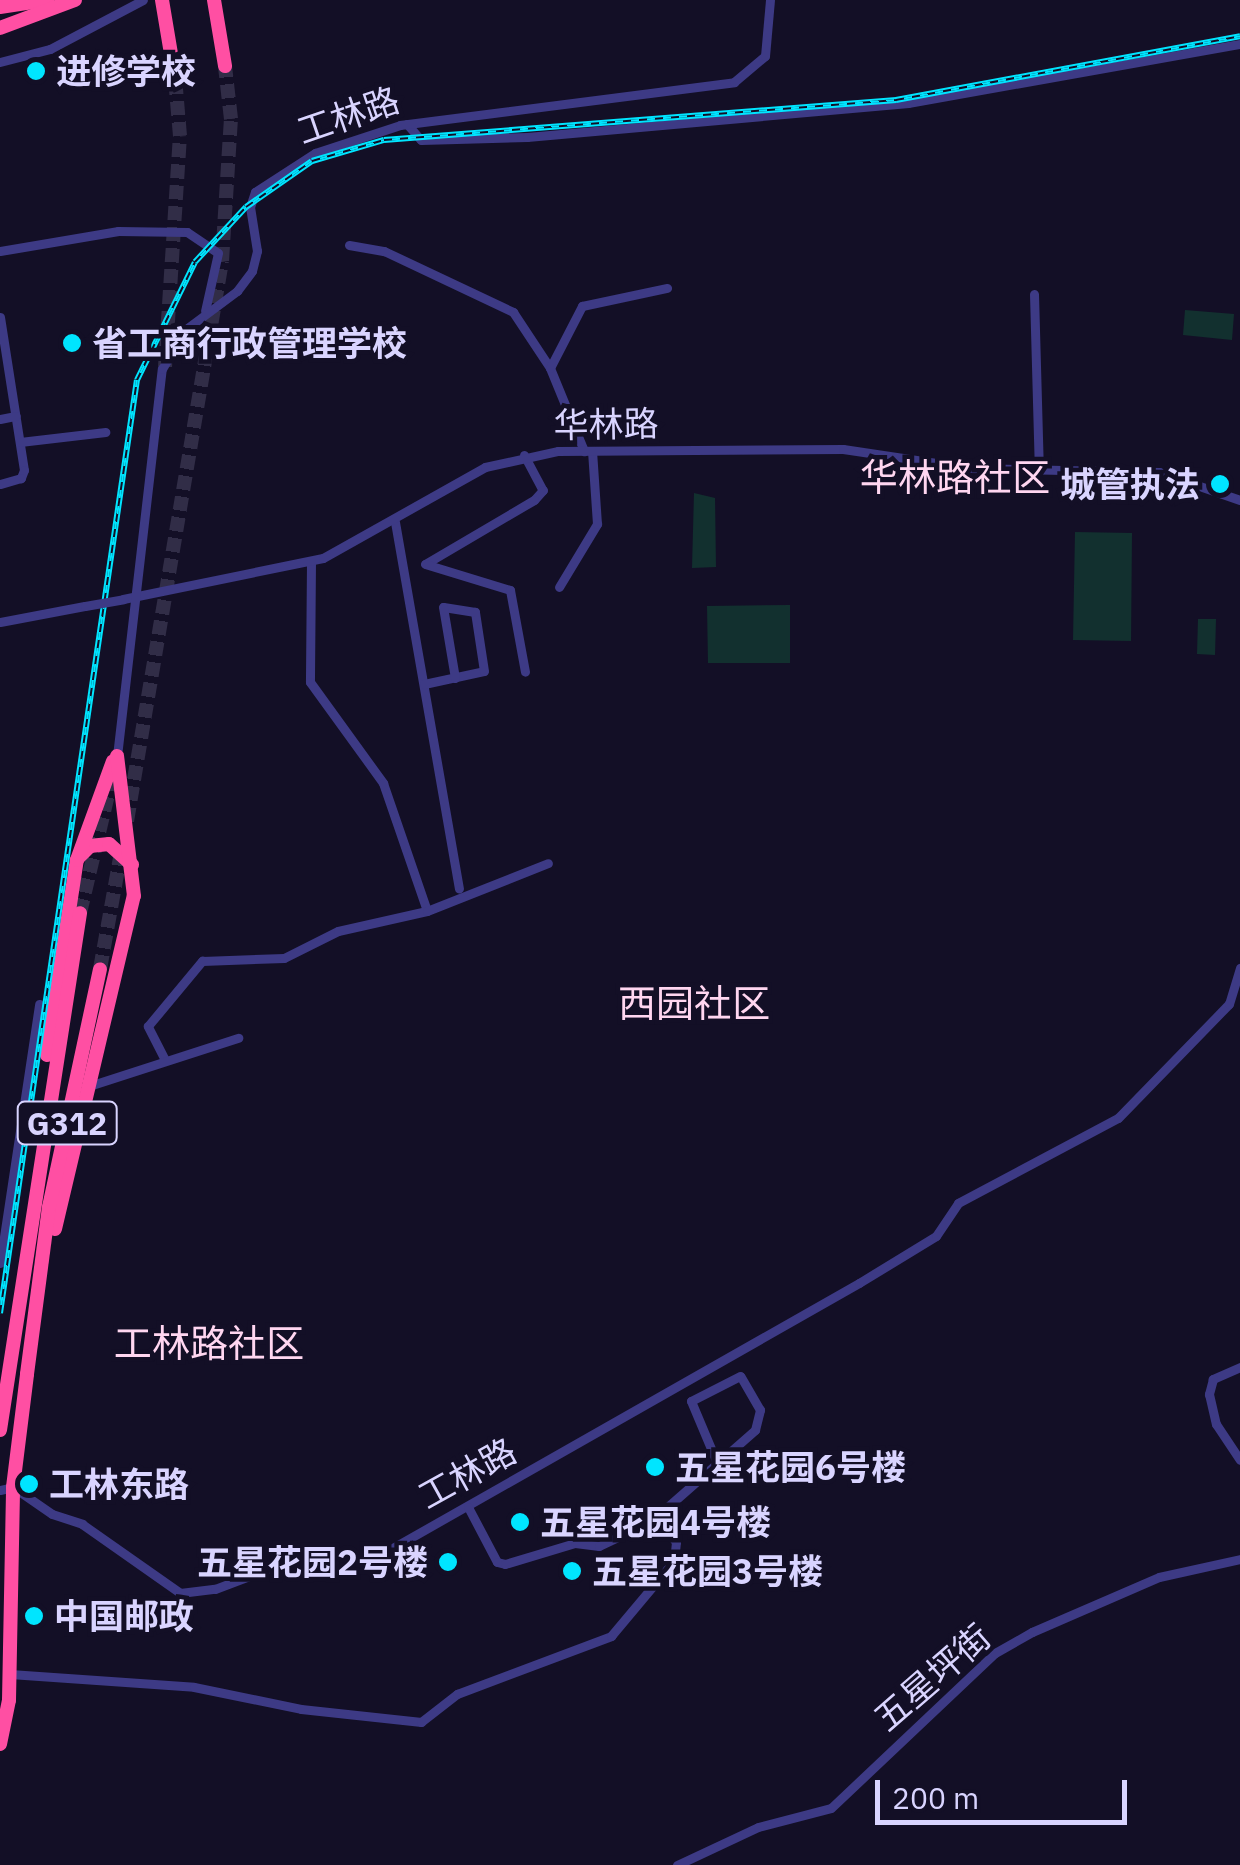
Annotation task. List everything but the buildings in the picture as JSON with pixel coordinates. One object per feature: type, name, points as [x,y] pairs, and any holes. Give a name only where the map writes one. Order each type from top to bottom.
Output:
[{"type":"highway","points":[[0,4],[12,0]]},
{"type":"highway","points":[[0,4],[48,0]]},
{"type":"highway","points":[[0,28],[74,0]]},
{"type":"highway","points":[[162,0],[176,78]]},
{"type":"highway","points":[[214,0],[226,66]]},
{"type":"highway","points":[[36,1180],[34,1140],[77,860],[117,756]]},
{"type":"highway","points":[[43,1278],[89,1086],[134,870],[117,756]]},
{"type":"highway","points":[[77,860],[90,846],[109,844],[126,853],[134,870]]},
{"type":"highway","name":"G312","points":[[0,1430],[80,913]]},
{"type":"highway","name":"G312","points":[[0,1744],[10,1674],[7,1489],[43,1278],[49,1207],[100,970]]},
{"type":"street","points":[[0,62],[50,49],[143,0]]},
{"type":"street","name":"工林路","points":[[117,756],[162,369],[170,349],[206,311],[238,291],[252,271],[257,251],[250,207],[256,192],[315,153],[407,124],[734,82],[765,56],[770,0]]},
{"type":"street","points":[[407,124],[421,140],[528,137],[908,102],[1240,44]]},
{"type":"street","points":[[0,251],[118,231],[187,232],[218,254],[206,311]]},
{"type":"street","points":[[349,245],[384,251],[513,312],[550,368],[588,451],[596,524],[559,587]]},
{"type":"street","points":[[550,368],[582,306],[667,288]]},
{"type":"street","points":[[1034,294],[1038,470]]},
{"type":"street","points":[[0,318],[20,442],[21,478],[0,484]]},
{"type":"street","points":[[0,419],[16,416]]},
{"type":"street","points":[[20,442],[105,432]]},
{"type":"street","name":"华林路","points":[[0,622],[311,562],[395,522],[485,467],[524,455],[843,449],[946,466],[1173,474],[1240,500]]},
{"type":"street","points":[[524,455],[542,490],[534,500],[425,564],[510,590],[525,672]]},
{"type":"street","points":[[395,522],[458,888]]},
{"type":"street","points":[[311,562],[310,682],[383,783],[426,911]]},
{"type":"street","points":[[424,684],[456,678],[484,671],[475,612],[444,607],[456,678]]},
{"type":"street","points":[[164,1058],[148,1026],[202,961],[284,958],[338,931],[426,911],[548,863]]},
{"type":"street","name":"工林路","points":[[7,1489],[188,1594],[286,1562],[348,1570],[468,1507],[936,1236],[958,1204],[1118,1118],[1230,1004],[1240,968]]},
{"type":"street","points":[[0,1263],[39,1004]]},
{"type":"street","points":[[89,1086],[164,1058],[238,1038]]},
{"type":"street","points":[[32,1047],[48,1050]]},
{"type":"street","points":[[1240,1367],[1212,1379],[1209,1394],[1216,1424],[1240,1460]]},
{"type":"street","points":[[468,1507],[497,1562],[505,1564],[575,1543],[599,1546],[656,1517],[717,1463],[761,1416],[740,1376],[691,1402],[717,1463]]},
{"type":"street","points":[[10,1674],[194,1687],[412,1724],[444,1709],[457,1694],[598,1644],[674,1561],[676,1542],[656,1517]]},
{"type":"street","name":"五星坪街","points":[[678,1865],[758,1827],[831,1808],[995,1653],[1032,1632],[1159,1577],[1240,1559]]},
{"type":"green space","points":[[1185,310],[1234,314],[1232,340],[1183,335]]},
{"type":"green space","points":[[694,493],[715,498],[716,567],[692,568]]},
{"type":"green space","points":[[1075,532],[1132,533],[1131,641],[1073,640]]},
{"type":"green space","points":[[790,605],[790,663],[708,663],[707,606]]},
{"type":"green space","points":[[1198,619],[1216,619],[1215,655],[1197,654]]},
{"type":"tunnel","points":[[127,821],[222,261],[231,119],[225,66]]},
{"type":"tunnel","points":[[165,367],[180,136],[175,78]]},
{"type":"tunnel","points":[[80,913],[115,765]]},
{"type":"tunnel","points":[[100,969],[122,847]]},
{"type":"railway","points":[[0,1313],[137,380],[195,262],[246,207],[312,161],[384,140],[896,100],[1240,36]]},
{"type":"place","name":"进修学校","points":[[36,71]]},
{"type":"place","name":"省工商行政管理学校","points":[[72,343]]},
{"type":"place","name":"城管执法","points":[[1220,484]]},
{"type":"place","name":"五星花园6号楼","points":[[655,1467]]},
{"type":"place","name":"工林东路","points":[[29,1484]]},
{"type":"place","name":"五星花园4号楼","points":[[520,1522]]},
{"type":"place","name":"五星花园2号楼","points":[[448,1562]]},
{"type":"place","name":"五星花园3号楼","points":[[572,1571]]},
{"type":"place","name":"中国邮政","points":[[34,1616]]},
{"type":"district","name":"华林路社区","points":[[955,477]]},
{"type":"district","name":"西园社区","points":[[694,1003]]},
{"type":"district","name":"工林路社区","points":[[209,1343]]}]
